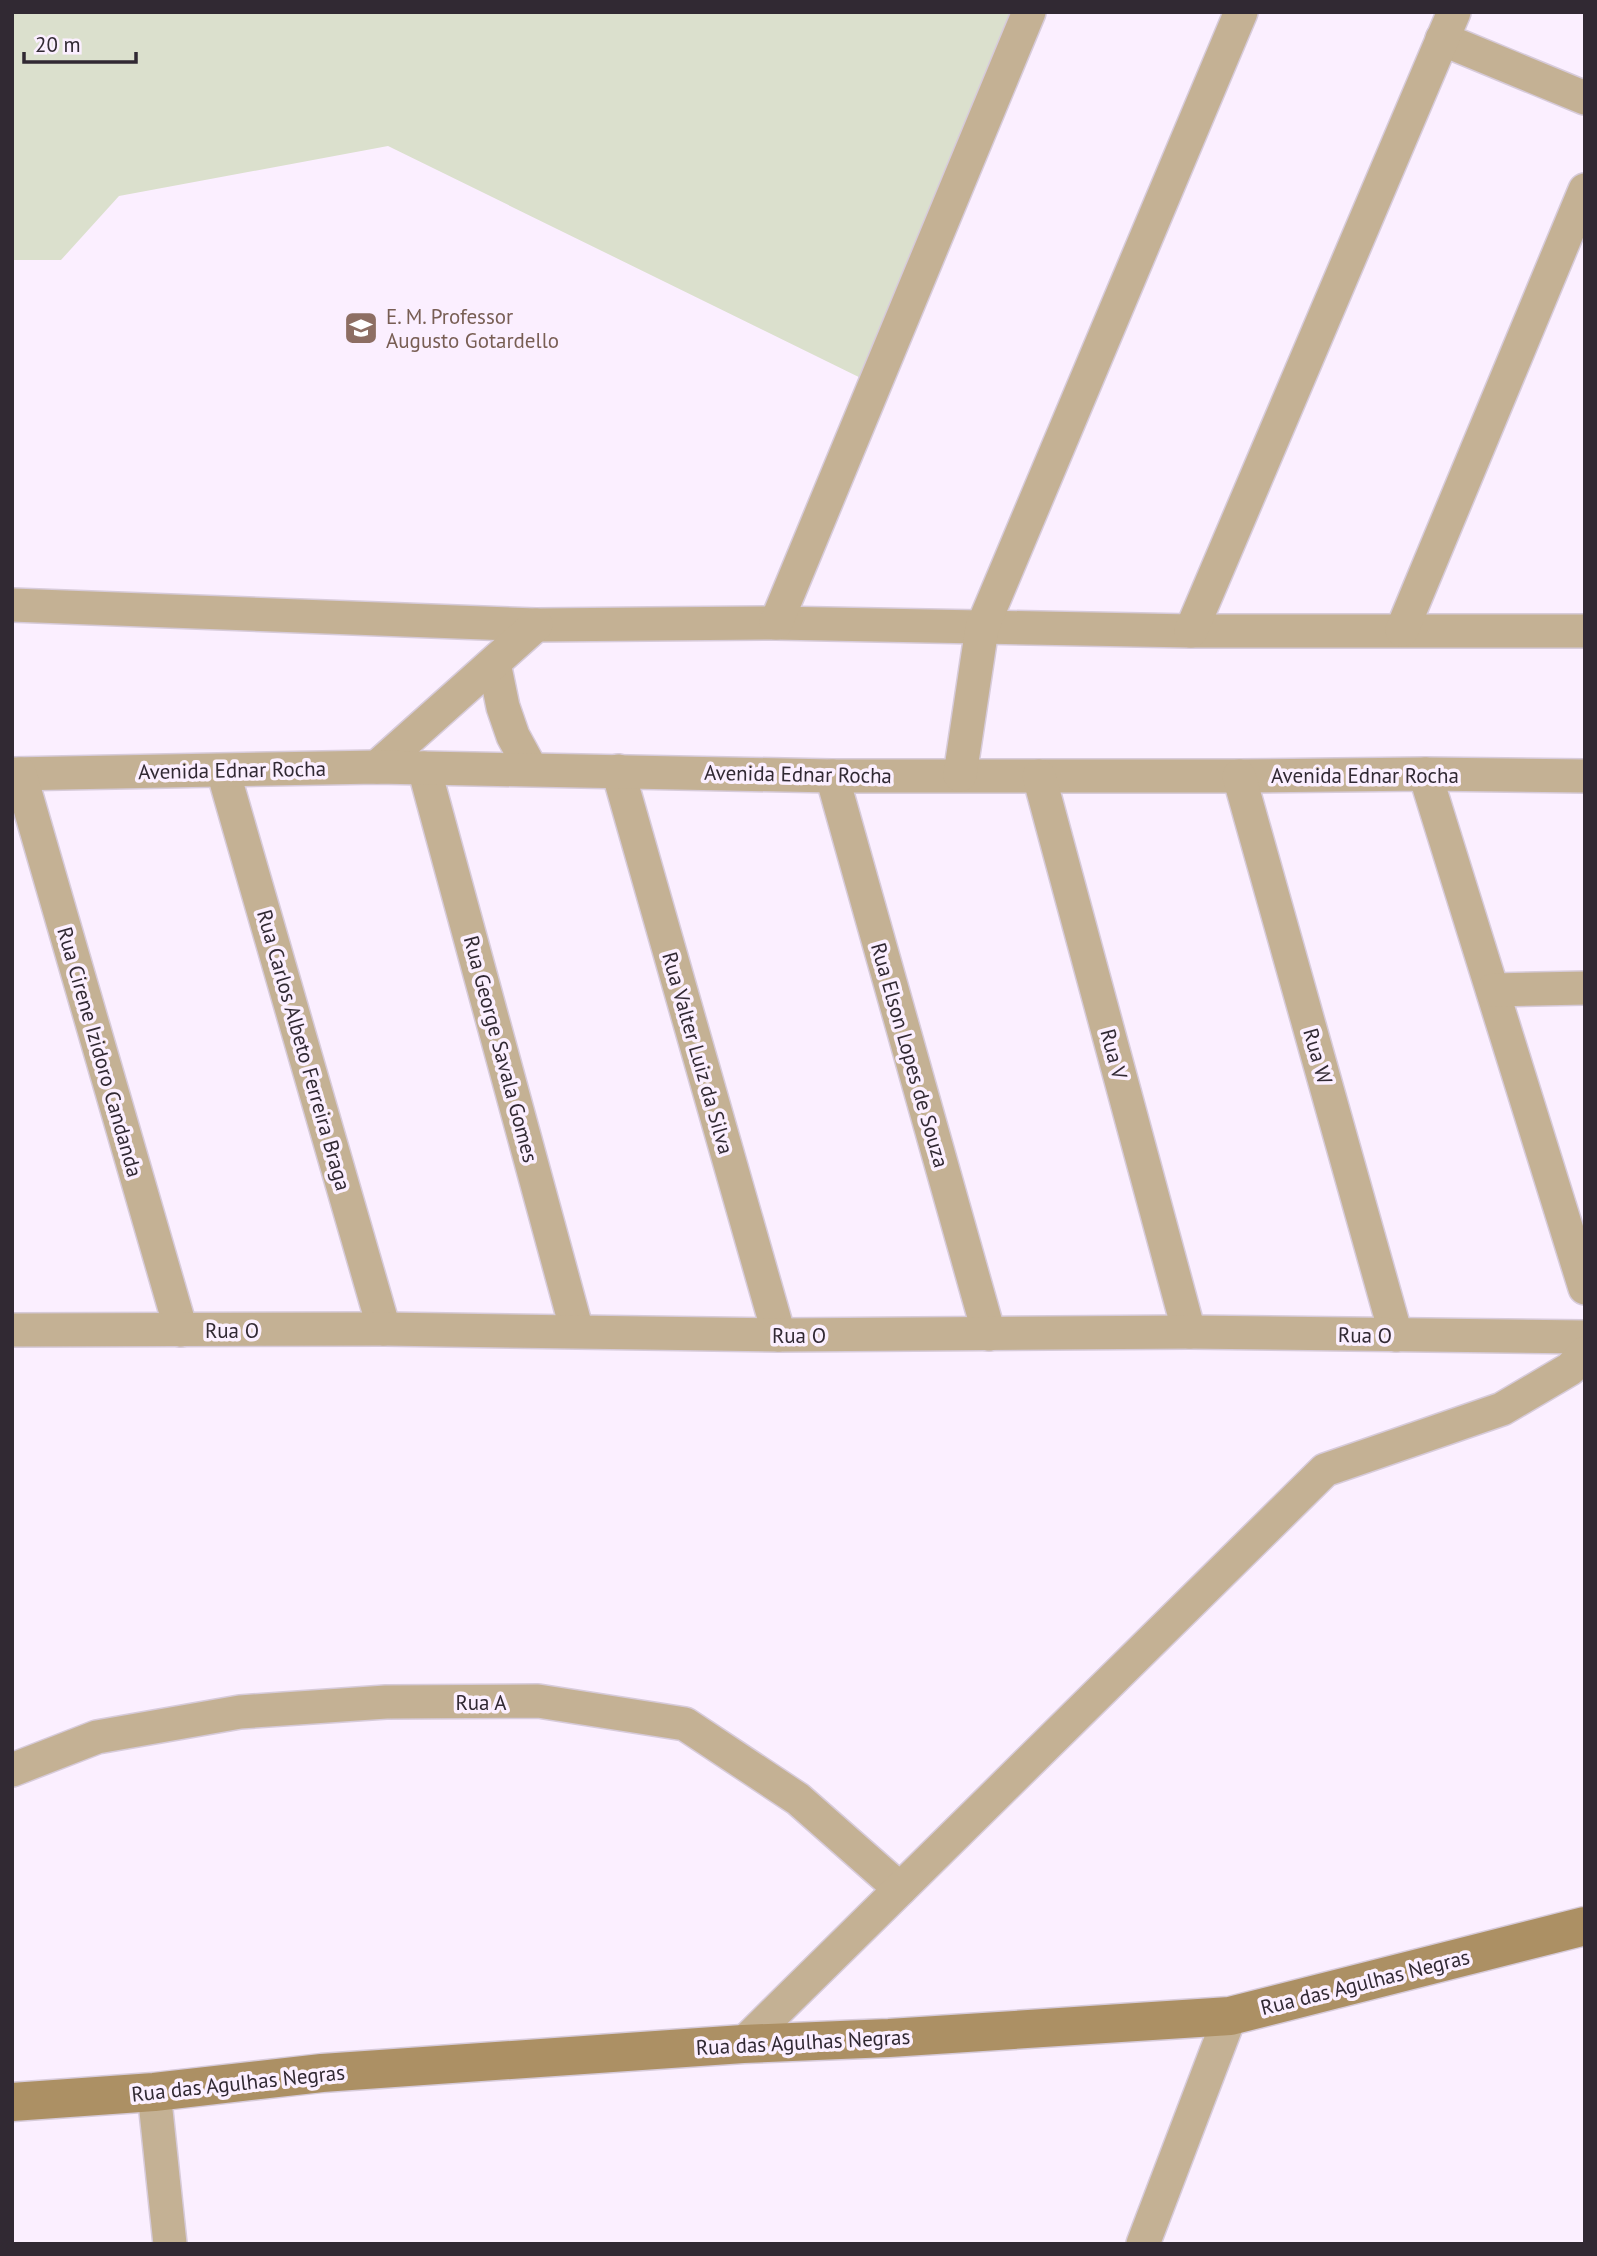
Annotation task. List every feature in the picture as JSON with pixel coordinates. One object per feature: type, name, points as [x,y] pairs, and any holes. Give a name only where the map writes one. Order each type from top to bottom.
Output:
[{"type":"street","points":[[776,624],[1029,12]]},
{"type":"street","points":[[960,775],[982,628],[1241,12]]},
{"type":"street","points":[[1191,631],[1448,26],[1585,97]]},
{"type":"street","points":[[1402,630],[1585,190]]},
{"type":"street","points":[[12,605],[536,625],[776,624],[1191,631],[1585,631]]},
{"type":"street","points":[[377,767],[536,625]]},
{"type":"street","points":[[494,663],[503,707],[513,736],[531,769]]},
{"type":"street","name":"Avenida Ednar Rocha","points":[[16,774],[377,767],[832,776],[1585,776]]},
{"type":"street","name":"Rua George Savala Gomes","points":[[424,768],[577,1331]]},
{"type":"street","name":"Rua Carlos Albeto Ferreira Braga","points":[[223,771],[384,1329]]},
{"type":"street","name":"Rua Valter Luiz da Silva","points":[[618,771],[779,1335]]},
{"type":"street","name":"Rua Cirene Izidoro Candanda","points":[[16,774],[181,1330]]},
{"type":"street","points":[[1425,774],[1585,1288]]},
{"type":"street","name":"Rua Elson Lopes de Souza","points":[[832,776],[989,1334]]},
{"type":"street","name":"Rua V","points":[[1039,776],[1189,1332]]},
{"type":"street","name":"Rua W","points":[[1239,776],[1396,1335]]},
{"type":"street","points":[[1493,990],[1585,988]]},
{"type":"street","name":"Rua O","points":[[12,1330],[384,1329],[779,1335],[1189,1332],[1585,1337]]},
{"type":"street","points":[[743,2044],[1325,1470],[1502,1409],[1570,1369],[1585,1353]]},
{"type":"street","name":"Rua A","points":[[12,1770],[97,1737],[240,1712],[386,1702],[538,1701],[685,1724],[798,1798],[900,1889]]},
{"type":"street","name":"Rua das Agulhas Negras","points":[[12,2102],[153,2092],[323,2073],[743,2044],[889,2038],[1230,2016],[1585,1926]]},
{"type":"street","points":[[1143,2244],[1230,2016]]},
{"type":"street","points":[[153,2092],[170,2244]]},
{"type":"green space","points":[[12,12],[1029,12],[875,385],[388,146],[119,196],[61,260],[12,260]]},
{"type":"place","name":"E. M. Professor Augusto Gotardello","points":[[361,328]]}]
